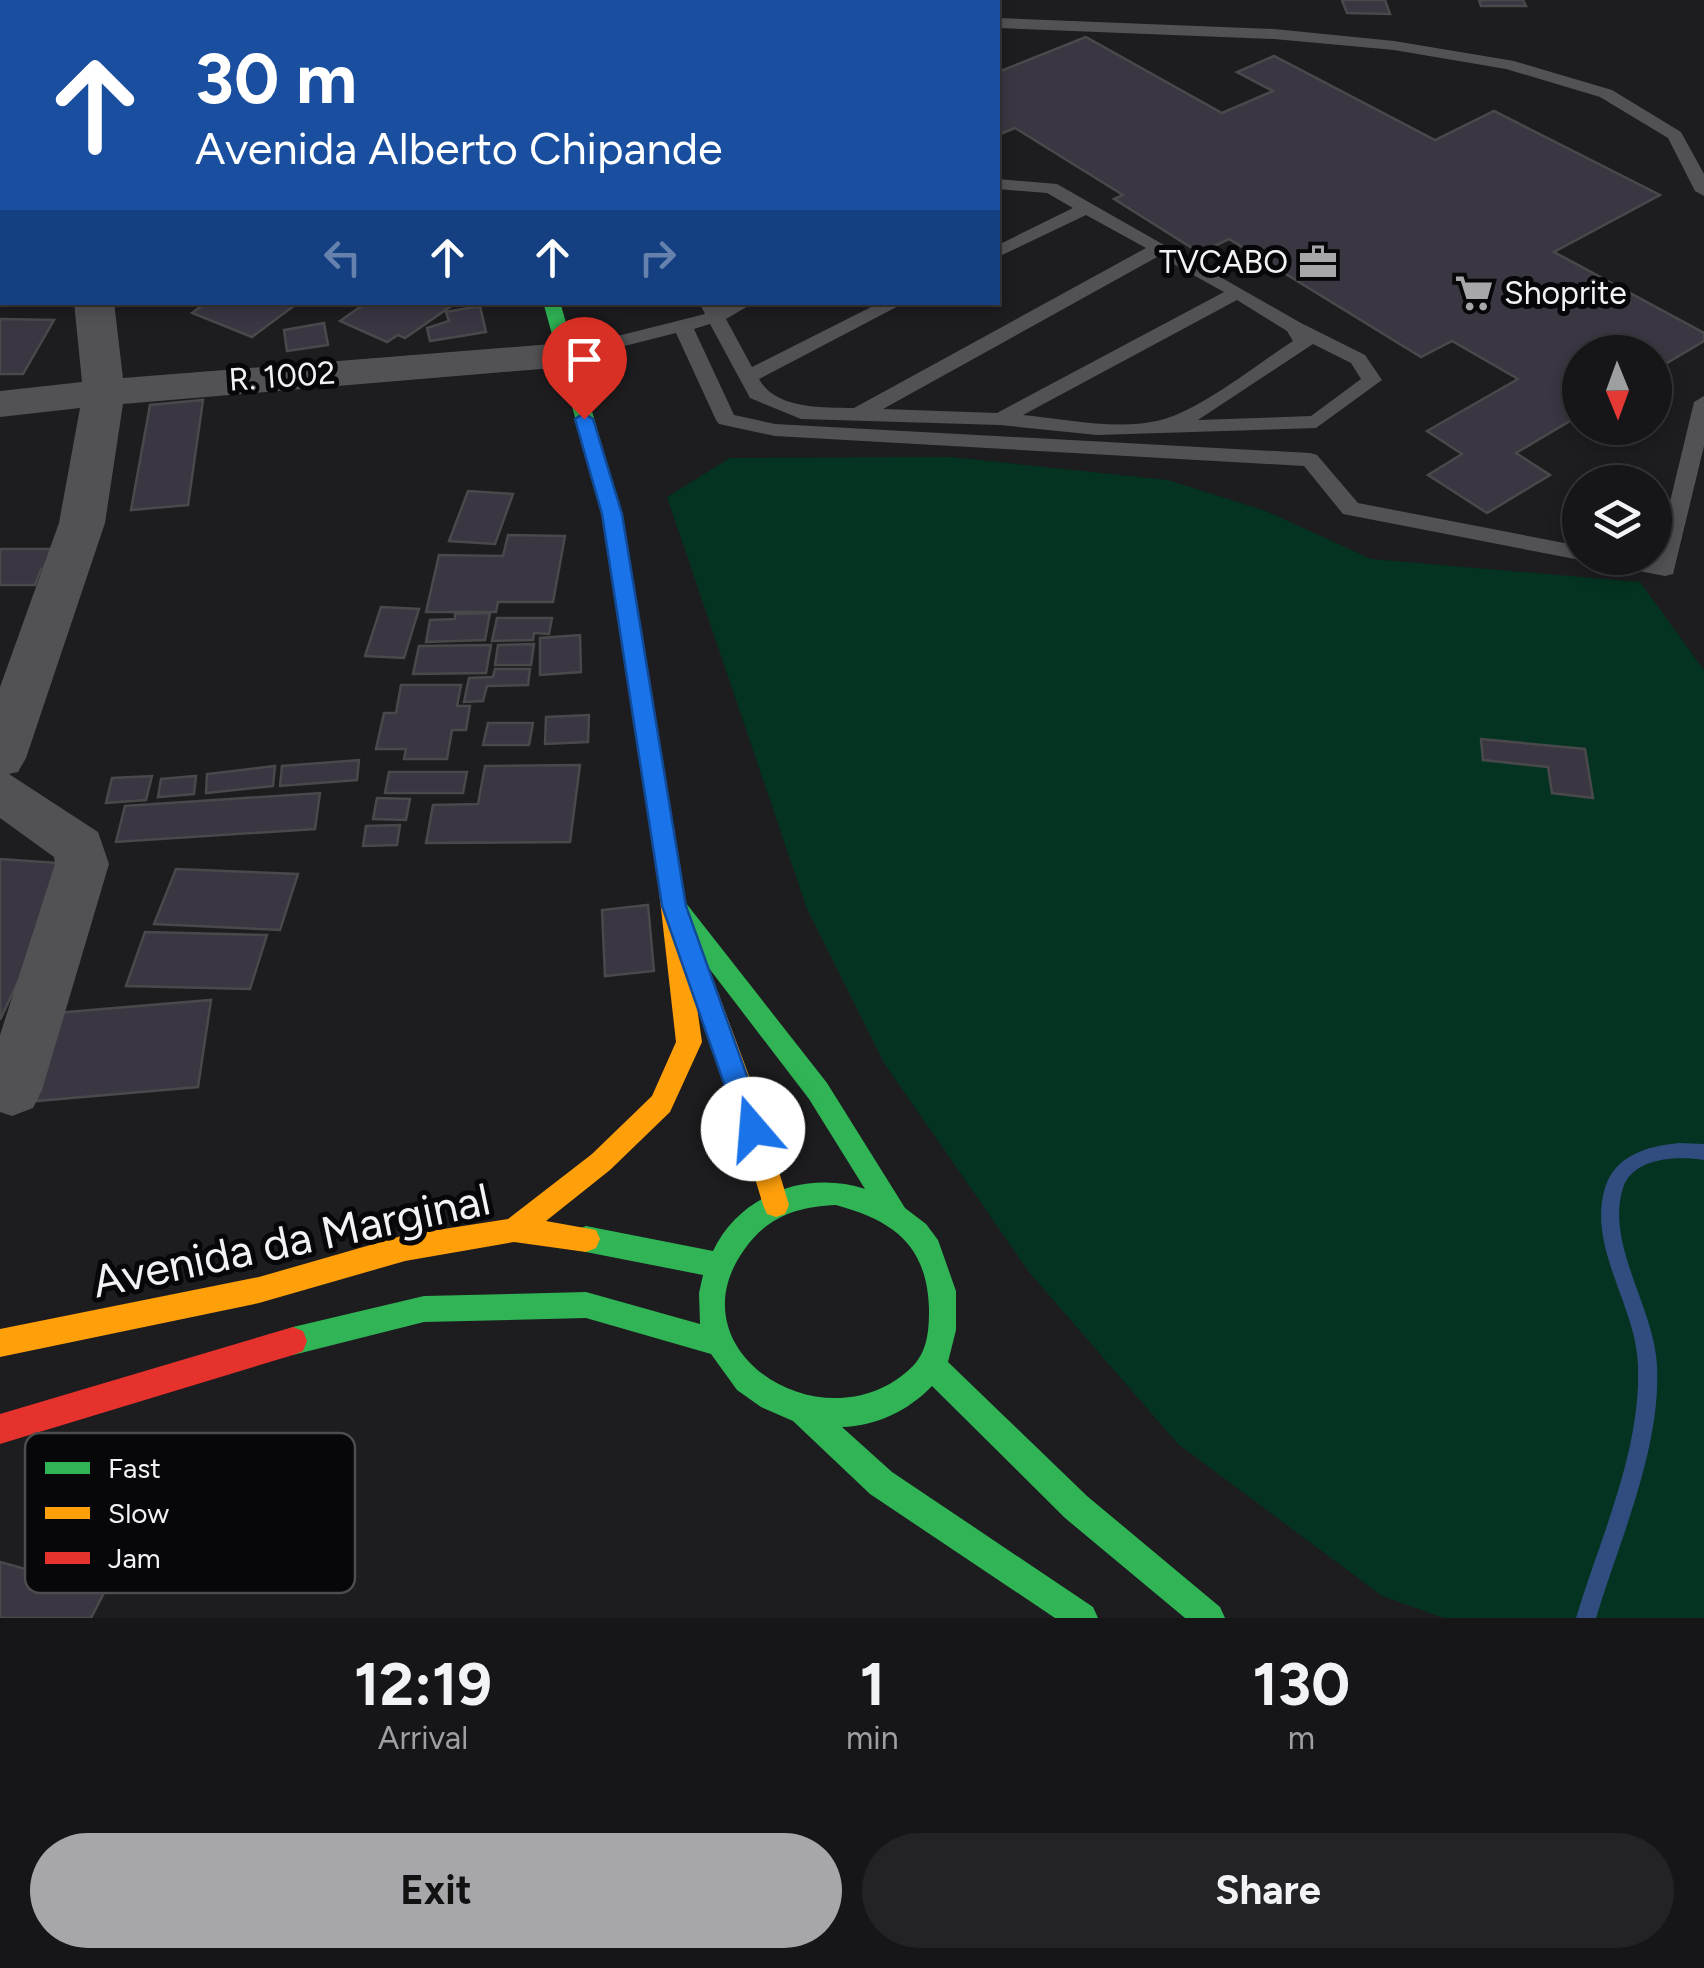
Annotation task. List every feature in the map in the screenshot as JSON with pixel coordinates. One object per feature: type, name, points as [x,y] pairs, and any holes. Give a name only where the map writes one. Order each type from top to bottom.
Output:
[{"type":"main road","points":[[514,1230],[601,1162],[661,1104],[689,1042],[674,906],[612,514],[551,305]]},
{"type":"main road","points":[[674,906],[742,1092],[776,1205]]},
{"type":"main road","points":[[674,906],[818,1091],[893,1210],[920,1234],[939,1264],[946,1298],[942,1334],[932,1366],[885,1402],[833,1416],[805,1414],[767,1401],[736,1376],[717,1342],[711,1316],[711,1290],[718,1265],[732,1240],[752,1220],[776,1205],[805,1195],[836,1192],[866,1198],[893,1210]]},
{"type":"main road","name":"Avenida da Marginal","points":[[0,1342],[259,1290],[405,1248],[514,1230],[613,1242],[718,1265]]},
{"type":"main road","points":[[0,1428],[246,1353],[424,1309],[586,1304],[717,1342]]},
{"type":"main road","points":[[932,1366],[1076,1507],[1209,1618]]},
{"type":"main road","points":[[805,1414],[880,1482],[1082,1618]]},
{"type":"street","points":[[0,758],[82,524],[104,394],[94,305]]},
{"type":"street","name":"R. 1002","points":[[0,404],[198,383],[565,355]]},
{"type":"street","points":[[0,791],[80,848],[82,864],[12,1090]]},
{"type":"lane","points":[[1000,23],[1348,38],[1509,63],[1605,92],[1645,110],[1672,133],[1702,172],[1704,191]]},
{"type":"lane","points":[[565,355],[682,324],[711,310],[757,394],[802,413],[1000,419],[1097,429],[1316,422],[1372,380],[1358,359],[1050,188],[1000,184]]},
{"type":"lane","points":[[1000,251],[1086,208]]},
{"type":"lane","points":[[859,414],[1156,250]]},
{"type":"lane","points":[[1000,419],[1238,292]]},
{"type":"lane","points":[[748,377],[891,305]]},
{"type":"lane","points":[[682,324],[726,420],[775,430],[1310,460],[1352,509],[1562,550]]},
{"type":"lane","points":[[1163,427],[1192,415],[1296,351],[1304,343],[1294,326]]},
{"type":"lane","points":[[1672,539],[1704,402]]},
{"type":"green space","points":[[951,457],[1168,480],[1266,511],[1371,559],[1640,582],[1704,670],[1704,1618],[1444,1618],[1382,1596],[1178,1444],[1029,1272],[884,1063],[807,909],[667,497],[730,458]]},
{"type":"building","points":[[1342,0],[1385,0],[1390,14],[1347,13]]},
{"type":"building","points":[[1479,0],[1523,0],[1526,6],[1481,6]]},
{"type":"building","name":"Shoprite","points":[[1086,37],[1222,113],[1273,91],[1237,72],[1274,56],[1435,140],[1494,111],[1660,195],[1554,252],[1704,333],[1704,341],[1672,360],[1672,335],[1562,335],[1562,426],[1516,453],[1550,475],[1487,513],[1428,475],[1462,454],[1427,431],[1518,379],[1452,341],[1421,357],[1229,239],[1200,253],[1114,199],[1123,195],[1015,128],[1000,134],[1000,71]]},
{"type":"building","points":[[203,305],[295,305],[252,337],[192,313]]},
{"type":"building","points":[[363,305],[453,305],[405,338],[398,335],[387,342],[340,321]]},
{"type":"building","points":[[480,306],[486,332],[430,341],[427,328],[449,321],[446,312]]},
{"type":"building","points":[[0,319],[54,320],[23,374],[0,374]]},
{"type":"building","points":[[324,323],[328,345],[287,351],[284,330]]},
{"type":"building","points":[[203,400],[188,505],[131,510],[150,405]]},
{"type":"building","points":[[468,491],[513,494],[495,544],[449,541]]},
{"type":"building","points":[[508,535],[565,536],[553,602],[498,602],[496,612],[426,612],[439,555],[503,556]]},
{"type":"building","points":[[0,549],[54,549],[57,569],[41,569],[35,585],[0,585]]},
{"type":"building","points":[[381,607],[419,609],[404,658],[365,656]]},
{"type":"building","points":[[490,613],[485,640],[426,642],[430,620],[455,619],[455,614]]},
{"type":"building","points":[[497,618],[552,618],[549,634],[534,633],[533,640],[492,641]]},
{"type":"building","points":[[580,635],[581,672],[540,675],[540,638]]},
{"type":"building","points":[[534,644],[531,665],[495,665],[498,645]]},
{"type":"building","points":[[491,645],[486,673],[413,674],[419,646]]},
{"type":"building","points":[[495,669],[530,669],[528,685],[487,686],[483,701],[464,702],[469,678],[493,677]]},
{"type":"building","points":[[401,685],[461,685],[457,706],[470,706],[466,730],[452,730],[447,759],[404,759],[406,749],[376,749],[384,713],[396,713]]},
{"type":"building","points":[[589,715],[588,742],[545,744],[546,717]]},
{"type":"building","points":[[488,723],[533,723],[529,745],[483,745]]},
{"type":"building","points":[[1481,739],[1585,749],[1593,798],[1552,793],[1548,767],[1483,760]]},
{"type":"building","points":[[359,760],[357,780],[280,786],[282,766]]},
{"type":"building","points":[[580,765],[570,842],[426,843],[433,805],[478,804],[485,766]]},
{"type":"building","points":[[275,766],[273,786],[206,793],[207,774]]},
{"type":"building","points":[[389,772],[467,772],[463,793],[385,793]]},
{"type":"building","points":[[152,776],[146,800],[106,803],[112,778]]},
{"type":"building","points":[[196,776],[194,794],[158,797],[161,779]]},
{"type":"building","points":[[320,793],[315,829],[116,842],[125,806]]},
{"type":"building","points":[[377,798],[410,799],[406,820],[373,819]]},
{"type":"building","points":[[400,825],[397,845],[363,846],[366,826]]},
{"type":"building","points":[[0,859],[73,864],[0,1020]]},
{"type":"building","points":[[176,869],[298,874],[280,930],[154,924]]},
{"type":"building","points":[[648,905],[654,971],[605,976],[602,910]]},
{"type":"building","points":[[145,932],[267,935],[250,989],[126,986]]},
{"type":"building","points":[[211,1000],[198,1087],[36,1101],[56,1013]]},
{"type":"building","points":[[0,1562],[25,1569],[25,1593],[104,1593],[91,1618],[0,1618]]},
{"type":"waterway","points":[[1586,1618],[1626,1494],[1646,1399],[1646,1345],[1612,1233],[1614,1188],[1628,1167],[1651,1155],[1679,1150],[1704,1152]]},
{"type":"traffic: fast","points":[[552,305],[612,514],[631,635]]},
{"type":"traffic: fast","points":[[674,905],[818,1091],[893,1210]]},
{"type":"traffic: fast","points":[[836,1193],[882,1208],[916,1232],[937,1268],[943,1317],[933,1362],[908,1390],[883,1405],[855,1413],[826,1414],[771,1397],[747,1380],[717,1337],[712,1293],[727,1251],[757,1217],[790,1199],[836,1193]]},
{"type":"traffic: fast","points":[[586,1239],[718,1265]]},
{"type":"traffic: fast","points":[[293,1341],[424,1309],[586,1305],[717,1342]]},
{"type":"traffic: fast","points":[[932,1366],[1076,1507],[1209,1618]]},
{"type":"traffic: fast","points":[[805,1414],[881,1483],[1082,1618]]},
{"type":"traffic: slow","points":[[514,1230],[601,1162],[661,1104],[689,1042],[670,882]]},
{"type":"traffic: slow","points":[[701,979],[742,1092],[776,1205]]},
{"type":"traffic: slow","points":[[0,1343],[259,1290],[405,1248],[514,1230],[586,1239]]},
{"type":"traffic: jam","points":[[631,635],[670,882]]},
{"type":"traffic: jam","points":[[0,1429],[293,1341]]},
{"type":"place","name":"TVCABO","points":[[1318,262]]},
{"type":"place","name":"Shoprite","points":[[1474,293]]},
{"type":"route","points":[[584,419],[612,514],[674,906],[753,1129]]}]
